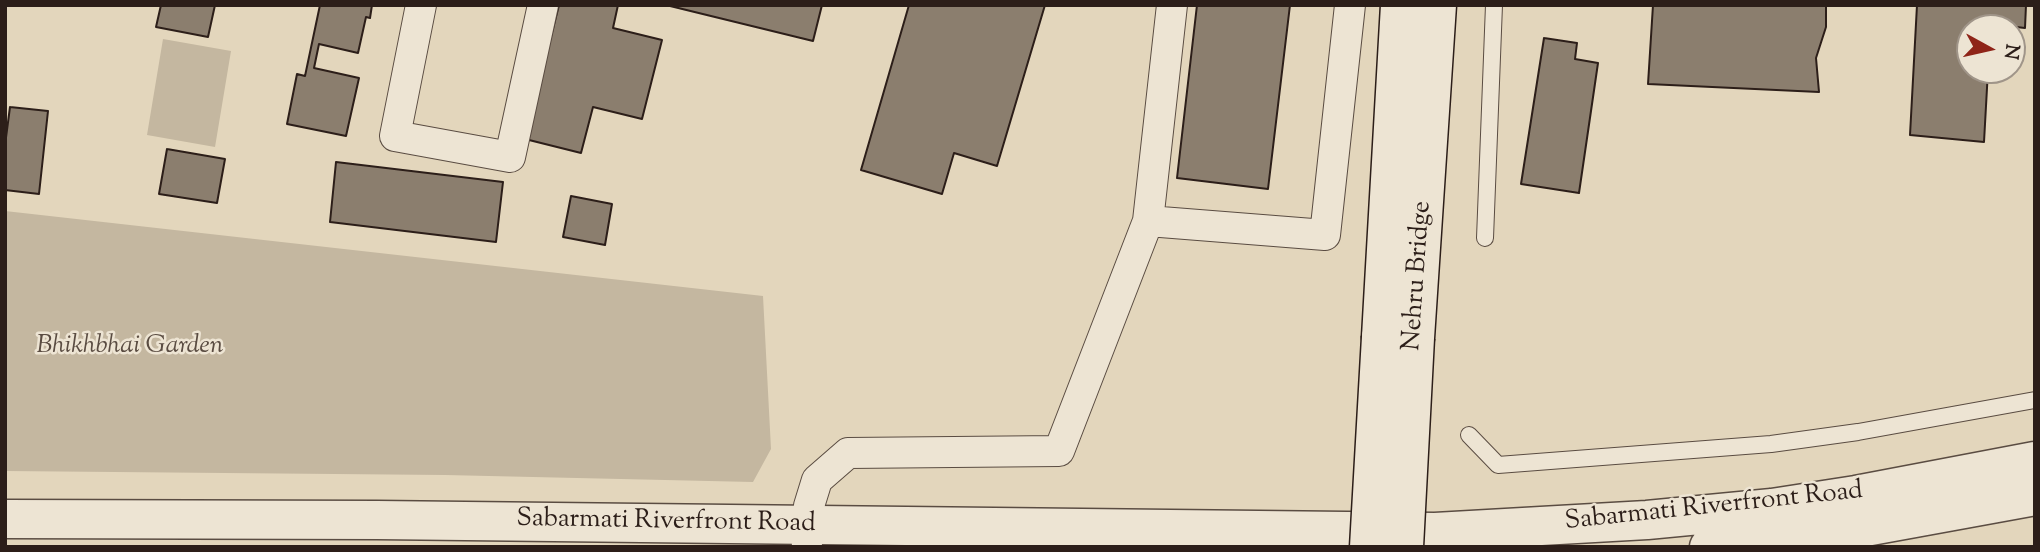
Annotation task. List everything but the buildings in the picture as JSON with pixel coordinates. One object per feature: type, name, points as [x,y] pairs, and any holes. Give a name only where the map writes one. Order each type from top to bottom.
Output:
[{"type":"street","points":[[421,5],[395,136],[510,157],[543,5]]},
{"type":"street","points":[[807,536],[809,506],[817,480],[848,453],[1059,451],[1148,221],[1172,5]]},
{"type":"street","points":[[1148,221],[1325,235],[1350,5]]},
{"type":"street","name":"Nehru Bridge","points":[[1400,5],[1398,338],[1404,547]]},
{"type":"street","name":"Nehru Bridge","points":[[1369,547],[1398,338],[1437,5]]},
{"type":"street","name":"Sabarmati Riverfront Road","points":[[5,520],[377,520],[807,536],[1159,527],[1436,532],[1647,520],[1772,508],[2035,461]]},
{"type":"street","name":"Sabarmati Riverfront Road","points":[[1709,547],[1865,527],[2035,496]]},
{"type":"lane","points":[[1485,238],[1494,5]]},
{"type":"lane","points":[[1469,435],[1498,465],[1771,444],[1858,432],[2035,400]]},
{"type":"green space","points":[[163,39],[231,51],[215,147],[147,135]]},
{"type":"green space","name":"Bhikhbhai Garden","points":[[5,211],[763,296],[771,449],[753,482],[445,475],[5,471]]}]
